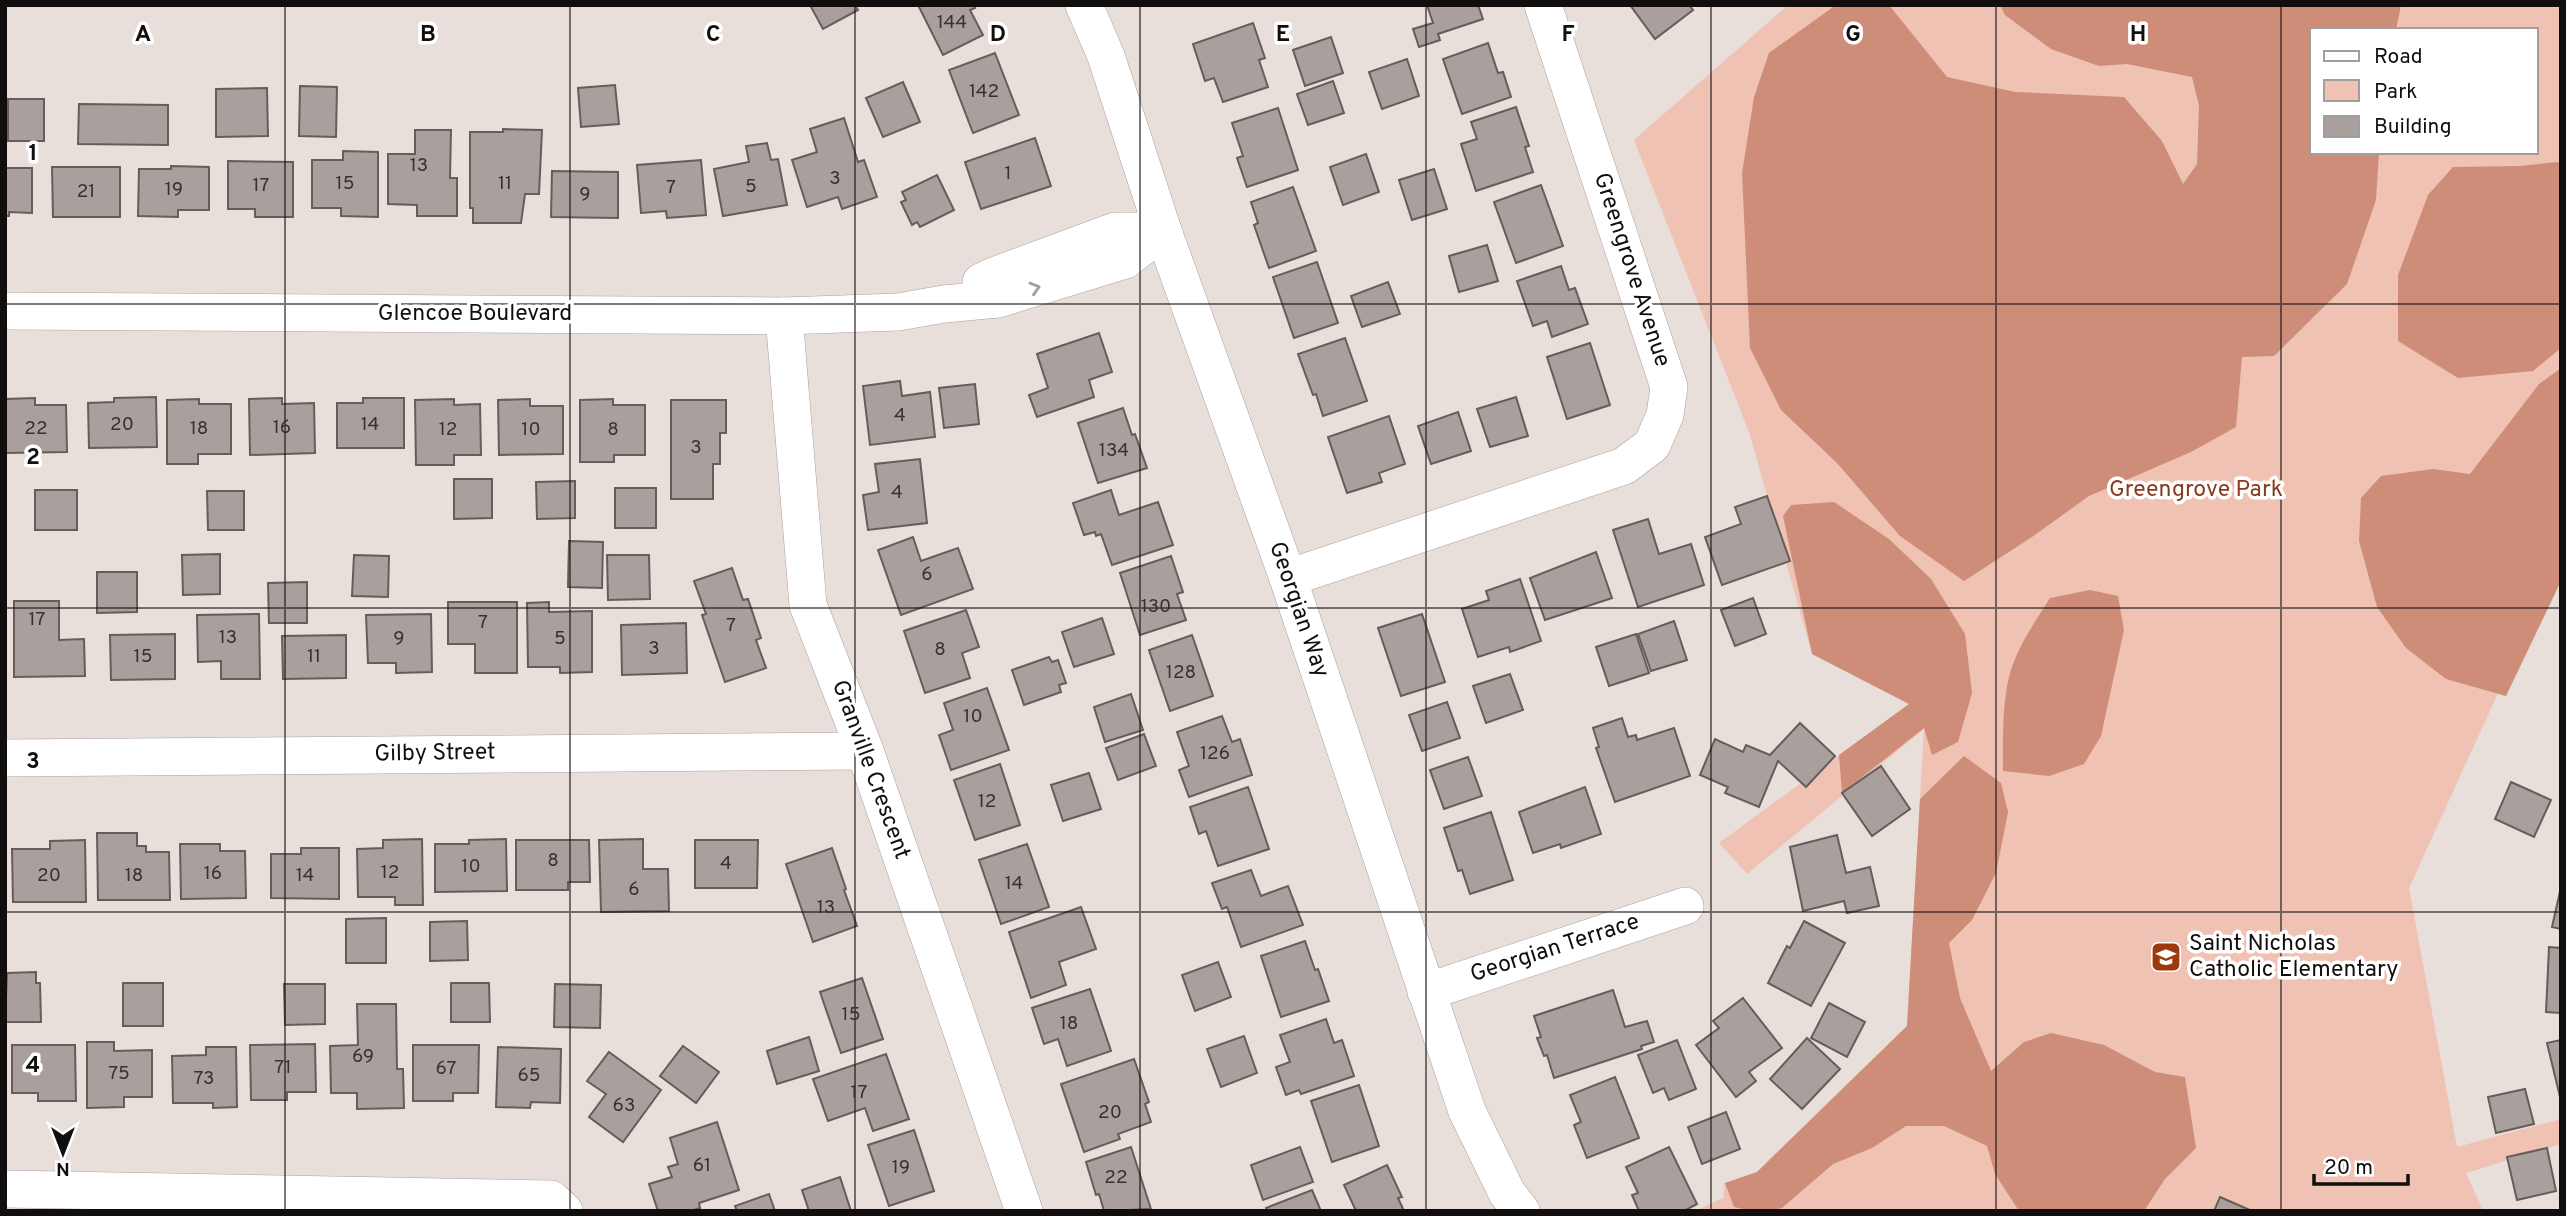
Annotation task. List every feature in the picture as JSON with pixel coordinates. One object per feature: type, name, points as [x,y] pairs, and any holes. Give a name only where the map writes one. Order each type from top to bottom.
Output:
[{"type":"street","name":"Georgian Way","points":[[1084,5],[1106,57],[1163,230],[1288,578],[1467,1111],[1507,1193],[1521,1211]]},
{"type":"street","name":"Greengrove Avenue","points":[[1288,578],[1624,466],[1652,445],[1665,415],[1669,387],[1544,5]]},
{"type":"street","name":"Glencoe Boulevard","points":[[5,311],[784,316],[898,312],[998,299],[1125,260],[1163,230]]},
{"type":"street","name":"Granville Crescent","points":[[784,316],[808,605],[865,751],[1024,1211]]},
{"type":"street","name":"Gilby Street","points":[[5,758],[865,751]]},
{"type":"street","name":"Georgian Terrace","points":[[1426,992],[1685,906]]},
{"type":"street","points":[[5,1188],[551,1199],[564,1211]]},
{"type":"green space","name":"Greengrove Park","points":[[1788,5],[2561,5],[2561,555],[2409,888],[2457,1147],[2561,1119],[2561,1144],[2466,1173],[2483,1211],[1695,1211],[1723,1198],[1725,1183],[1757,1172],[1907,1026],[1924,729],[1747,874],[1719,843],[1909,704],[1812,654],[1749,432],[1634,140]]},
{"type":"shaded area","points":[[1836,5],[1889,5],[1947,77],[2015,92],[2124,97],[2162,141],[2183,184],[2197,164],[2199,106],[2192,77],[2127,64],[2099,66],[2051,49],[2005,15],[2000,5],[2401,5],[2396,28],[2310,28],[2310,154],[2379,154],[2376,200],[2347,284],[2274,356],[2242,357],[2236,427],[2191,452],[2089,496],[1964,581],[1900,536],[1837,463],[1781,410],[1750,348],[1742,173],[1754,97],[1769,53]]},
{"type":"shaded area","points":[[2558,162],[2561,165],[2561,348],[2533,371],[2458,378],[2398,341],[2398,275],[2428,195],[2453,167],[2519,166]]},
{"type":"shaded area","points":[[2561,368],[2561,581],[2506,696],[2446,679],[2406,648],[2377,607],[2359,541],[2361,498],[2381,476],[2433,469],[2470,474],[2539,384]]},
{"type":"shaded area","points":[[1834,502],[1889,539],[1931,579],[1965,634],[1972,693],[1958,742],[1932,755],[1924,728],[1842,793],[1839,755],[1909,704],[1812,654],[1783,516],[1791,505]]},
{"type":"shaded area","points":[[2090,590],[2118,596],[2124,630],[2101,736],[2084,764],[2049,776],[2003,771],[2003,724],[2007,688],[2021,646],[2050,598]]},
{"type":"shaded area","points":[[1964,756],[2001,783],[2008,812],[1996,873],[1972,920],[1949,943],[1960,998],[1991,1071],[2024,1042],[2051,1033],[2104,1045],[2155,1072],[2185,1077],[2196,1148],[2165,1179],[2144,1211],[2019,1211],[1995,1174],[1987,1146],[1944,1126],[1906,1126],[1872,1148],[1833,1164],[1782,1208],[1758,1211],[1734,1207],[1725,1183],[1757,1172],[1907,1026],[1920,799]]},
{"type":"building","points":[[810,5],[855,5],[858,10],[823,29]]},
{"type":"building","points":[[918,5],[973,5],[975,8],[970,10],[983,35],[943,55]]},
{"type":"building","points":[[1427,5],[1478,5],[1483,19],[1438,34],[1440,40],[1419,47],[1413,29],[1433,23]]},
{"type":"building","points":[[1630,5],[1689,5],[1693,10],[1655,39]]},
{"type":"building","points":[[1253,23],[1265,58],[1259,60],[1268,87],[1223,102],[1214,78],[1205,81],[1193,44]]},
{"type":"building","points":[[1331,37],[1343,73],[1305,86],[1293,50]]},
{"type":"building","points":[[1488,43],[1498,73],[1503,72],[1511,97],[1462,114],[1443,59]]},
{"type":"building","points":[[995,53],[1019,115],[973,133],[949,70]]},
{"type":"building","points":[[1407,59],[1419,96],[1382,109],[1369,72]]},
{"type":"building","points":[[1333,81],[1344,113],[1308,125],[1297,94]]},
{"type":"building","points":[[903,82],[920,122],[883,137],[866,98]]},
{"type":"building","points":[[615,85],[619,124],[581,127],[578,88]]},
{"type":"building","points":[[300,86],[337,87],[336,137],[299,136]]},
{"type":"building","points":[[267,88],[268,136],[216,137],[216,89]]},
{"type":"building","points":[[8,99],[44,99],[44,141],[8,141]]},
{"type":"building","points":[[79,104],[168,105],[168,145],[78,144]]},
{"type":"building","points":[[1516,107],[1529,146],[1525,147],[1533,172],[1476,191],[1461,144],[1477,139],[1471,122]]},
{"type":"building","points":[[1278,108],[1298,170],[1247,187],[1237,158],[1243,156],[1232,123]]},
{"type":"building","points":[[844,118],[858,162],[864,160],[877,197],[842,209],[838,197],[807,207],[792,160],[817,152],[810,129]]},
{"type":"building","points":[[503,129],[542,130],[539,194],[525,194],[521,223],[473,223],[473,208],[470,208],[470,132],[503,132]]},
{"type":"building","points":[[415,130],[451,130],[450,178],[457,178],[457,216],[417,216],[417,205],[388,204],[388,154],[415,154]]},
{"type":"building","points":[[1035,138],[1051,186],[981,209],[965,162]]},
{"type":"building","points":[[767,143],[771,160],[778,159],[787,205],[723,216],[714,169],[749,162],[746,146]]},
{"type":"building","points":[[343,151],[378,152],[378,217],[341,216],[341,208],[312,208],[312,160],[343,160]]},
{"type":"building","points":[[1366,154],[1379,192],[1343,205],[1330,167]]},
{"type":"building","points":[[701,160],[706,215],[667,218],[666,211],[641,213],[637,165]]},
{"type":"building","points":[[228,161],[293,162],[293,217],[255,217],[255,209],[228,209]]},
{"type":"building","points":[[171,166],[209,167],[209,210],[178,210],[178,217],[138,216],[139,169],[171,169]]},
{"type":"building","points":[[52,167],[120,167],[120,217],[53,217]]},
{"type":"building","points":[[5,168],[32,168],[32,213],[9,212],[9,216],[5,216]]},
{"type":"building","points":[[1434,169],[1447,209],[1412,220],[1399,180]]},
{"type":"building","points":[[552,171],[618,172],[618,218],[551,217]]},
{"type":"building","points":[[937,175],[954,210],[920,227],[917,222],[912,225],[901,202],[906,200],[902,192]]},
{"type":"building","points":[[1541,185],[1563,246],[1516,263],[1494,202]]},
{"type":"building","points":[[1293,187],[1316,251],[1269,268],[1254,225],[1258,223],[1251,202]]},
{"type":"building","points":[[1487,245],[1498,281],[1459,292],[1449,256]]},
{"type":"building","points":[[1317,262],[1338,323],[1294,338],[1273,277]]},
{"type":"building","points":[[1561,266],[1569,290],[1575,288],[1588,324],[1552,337],[1547,321],[1533,326],[1517,281]]},
{"type":"building","points":[[1388,282],[1400,314],[1362,327],[1351,296]]},
{"type":"building","points":[[1099,333],[1112,372],[1089,380],[1094,397],[1037,417],[1029,395],[1048,388],[1037,354]]},
{"type":"building","points":[[1345,338],[1367,401],[1323,416],[1298,354]]},
{"type":"building","points":[[1590,343],[1610,405],[1567,419],[1547,357]]},
{"type":"building","points":[[900,381],[902,396],[930,392],[935,437],[870,445],[863,386]]},
{"type":"building","points":[[975,384],[979,424],[944,428],[939,388]]},
{"type":"building","points":[[156,397],[157,447],[89,448],[88,403],[114,402],[114,398]]},
{"type":"building","points":[[1516,397],[1528,436],[1490,447],[1477,409]]},
{"type":"building","points":[[35,398],[35,405],[66,405],[67,452],[5,453],[5,399]]},
{"type":"building","points":[[282,398],[282,404],[314,403],[315,453],[250,455],[249,399]]},
{"type":"building","points":[[363,398],[404,398],[404,448],[337,448],[337,403],[363,403]]},
{"type":"building","points":[[199,399],[199,404],[231,404],[231,454],[198,454],[198,464],[167,464],[167,400]]},
{"type":"building","points":[[454,399],[454,405],[480,404],[481,455],[454,455],[454,465],[416,465],[415,400]]},
{"type":"building","points":[[530,399],[530,406],[563,406],[563,454],[499,455],[498,400]]},
{"type":"building","points":[[613,399],[613,405],[645,405],[645,455],[614,455],[614,462],[580,462],[580,400]]},
{"type":"building","points":[[671,400],[726,400],[726,433],[720,433],[720,464],[713,464],[713,499],[671,499]]},
{"type":"building","points":[[1123,408],[1147,468],[1098,483],[1078,423]]},
{"type":"building","points":[[1458,412],[1471,451],[1431,464],[1418,426]]},
{"type":"building","points":[[1389,416],[1405,464],[1379,473],[1382,482],[1347,493],[1328,437]]},
{"type":"building","points":[[920,459],[927,523],[868,530],[863,495],[879,492],[875,464]]},
{"type":"building","points":[[454,479],[492,479],[492,518],[454,519]]},
{"type":"building","points":[[575,481],[575,518],[537,519],[536,482]]},
{"type":"building","points":[[615,488],[656,488],[656,528],[615,528]]},
{"type":"building","points":[[35,490],[77,490],[77,530],[35,530]]},
{"type":"building","points":[[1111,490],[1119,515],[1158,502],[1173,545],[1112,565],[1101,534],[1096,536],[1095,532],[1084,535],[1073,503]]},
{"type":"building","points":[[207,491],[244,491],[244,530],[208,530]]},
{"type":"building","points":[[1767,496],[1790,561],[1722,585],[1705,537],[1741,524],[1735,507]]},
{"type":"building","points":[[1648,519],[1659,554],[1691,544],[1704,585],[1638,607],[1613,530]]},
{"type":"building","points":[[913,537],[921,561],[958,548],[973,589],[901,615],[878,550]]},
{"type":"building","points":[[569,541],[603,542],[602,588],[568,587]]},
{"type":"building","points":[[1596,552],[1612,598],[1545,620],[1530,578]]},
{"type":"building","points":[[220,554],[220,594],[183,595],[182,555]]},
{"type":"building","points":[[354,555],[389,556],[388,597],[352,596]]},
{"type":"building","points":[[607,555],[649,555],[650,599],[608,600]]},
{"type":"building","points":[[1171,556],[1183,592],[1177,594],[1186,620],[1140,635],[1120,573]]},
{"type":"building","points":[[732,568],[743,600],[748,599],[761,638],[756,640],[766,668],[725,682],[702,615],[706,614],[694,581]]},
{"type":"building","points":[[97,572],[137,572],[137,612],[97,613]]},
{"type":"building","points":[[1520,579],[1541,641],[1510,652],[1509,647],[1478,657],[1462,609],[1489,600],[1486,591]]},
{"type":"building","points":[[307,582],[307,623],[269,623],[268,583]]},
{"type":"building","points":[[1753,598],[1766,634],[1735,646],[1721,610]]},
{"type":"building","points":[[14,601],[59,601],[59,640],[84,639],[85,676],[14,677]]},
{"type":"building","points":[[448,602],[517,602],[517,673],[475,673],[475,644],[448,644]]},
{"type":"building","points":[[549,602],[549,612],[592,611],[592,672],[560,673],[560,667],[528,667],[527,603]]},
{"type":"building","points":[[966,610],[979,647],[962,653],[970,678],[925,693],[904,631]]},
{"type":"building","points":[[259,614],[260,679],[221,679],[221,661],[198,662],[197,615]]},
{"type":"building","points":[[431,614],[432,672],[396,673],[396,663],[368,663],[366,615]]},
{"type":"building","points":[[1422,614],[1445,682],[1401,696],[1378,628]]},
{"type":"building","points":[[1102,618],[1114,654],[1074,667],[1062,632]]},
{"type":"building","points":[[1674,621],[1687,660],[1651,671],[1638,634]]},
{"type":"building","points":[[686,623],[687,673],[622,675],[621,625]]},
{"type":"building","points":[[175,634],[175,679],[111,680],[110,635]]},
{"type":"building","points":[[1636,634],[1649,673],[1609,686],[1596,647]]},
{"type":"building","points":[[346,635],[346,678],[283,679],[282,636]]},
{"type":"building","points":[[1192,635],[1213,696],[1170,711],[1149,650]]},
{"type":"building","points":[[1049,657],[1052,662],[1058,660],[1066,683],[1059,685],[1061,692],[1024,705],[1012,670]]},
{"type":"building","points":[[1510,674],[1523,710],[1486,723],[1473,686]]},
{"type":"building","points":[[987,688],[1009,750],[951,770],[939,735],[953,730],[944,703]]},
{"type":"building","points":[[1131,694],[1143,730],[1105,742],[1094,707]]},
{"type":"building","points":[[1447,702],[1460,738],[1422,751],[1409,715]]},
{"type":"building","points":[[1222,716],[1232,742],[1240,739],[1252,775],[1189,797],[1179,770],[1189,766],[1177,732]]},
{"type":"building","points":[[1622,718],[1628,737],[1636,735],[1637,740],[1674,728],[1690,776],[1615,802],[1596,748],[1599,747],[1593,728]]},
{"type":"building","points":[[1800,723],[1835,756],[1806,787],[1778,761],[1759,807],[1725,793],[1728,787],[1700,775],[1715,739],[1743,752],[1746,745],[1770,755]]},
{"type":"building","points":[[1144,734],[1156,766],[1118,780],[1106,748]]},
{"type":"building","points":[[1468,757],[1482,796],[1444,809],[1430,770]]},
{"type":"building","points":[[1000,764],[1020,825],[975,840],[954,780]]},
{"type":"building","points":[[1881,766],[1910,809],[1872,836],[1842,793]]},
{"type":"building","points":[[1089,773],[1101,809],[1063,821],[1051,785]]},
{"type":"building","points":[[2511,782],[2551,800],[2534,837],[2495,819]]},
{"type":"building","points":[[1248,787],[1269,849],[1218,866],[1206,831],[1199,834],[1190,807]]},
{"type":"building","points":[[1585,787],[1601,834],[1561,848],[1560,844],[1533,853],[1519,812]]},
{"type":"building","points":[[1491,812],[1513,880],[1470,894],[1462,870],[1458,871],[1444,828]]},
{"type":"building","points":[[97,833],[137,833],[137,846],[146,846],[146,852],[169,852],[170,900],[98,900]]},
{"type":"building","points":[[1837,835],[1846,873],[1870,867],[1879,906],[1847,913],[1844,901],[1803,911],[1790,847]]},
{"type":"building","points":[[422,839],[423,905],[395,905],[395,897],[358,897],[357,849],[383,848],[383,840]]},
{"type":"building","points":[[506,839],[507,891],[435,892],[435,844],[469,844],[469,840]]},
{"type":"building","points":[[643,839],[643,869],[668,869],[669,911],[601,912],[599,840]]},
{"type":"building","points":[[85,840],[86,902],[13,902],[12,849],[50,849],[50,841]]},
{"type":"building","points":[[516,840],[589,840],[590,882],[568,882],[568,890],[516,890]]},
{"type":"building","points":[[695,840],[758,840],[757,888],[695,888]]},
{"type":"building","points":[[180,844],[220,844],[220,851],[245,851],[246,898],[181,899]]},
{"type":"building","points":[[1027,844],[1049,907],[1001,924],[979,860]]},
{"type":"building","points":[[301,848],[339,848],[339,899],[271,898],[271,854],[301,854]]},
{"type":"building","points":[[832,848],[857,926],[813,942],[786,864]]},
{"type":"building","points":[[1251,870],[1261,896],[1288,886],[1303,925],[1241,947],[1227,907],[1222,909],[1212,883]]},
{"type":"building","points":[[2561,887],[2561,929],[2552,927]]},
{"type":"building","points":[[1081,907],[1096,949],[1059,962],[1066,985],[1031,998],[1009,932]]},
{"type":"building","points":[[386,918],[386,963],[346,963],[346,919]]},
{"type":"building","points":[[467,921],[468,960],[430,961],[430,922]]},
{"type":"building","points":[[1804,921],[1845,943],[1811,1006],[1768,983],[1787,946],[1790,948]]},
{"type":"building","points":[[1305,941],[1329,1001],[1281,1017],[1261,956]]},
{"type":"building","points":[[2549,947],[2561,948],[2561,1013],[2546,1012]]},
{"type":"building","points":[[1218,962],[1231,997],[1195,1011],[1182,975]]},
{"type":"building","points":[[36,972],[36,983],[40,983],[41,1022],[5,1022],[7,973]]},
{"type":"building","points":[[862,978],[883,1039],[841,1053],[820,992]]},
{"type":"building","points":[[123,983],[163,983],[163,1026],[123,1026]]},
{"type":"building","points":[[451,983],[489,983],[490,1022],[451,1022]]},
{"type":"building","points":[[284,984],[325,984],[325,1024],[285,1025]]},
{"type":"building","points":[[555,984],[601,985],[600,1028],[554,1027]]},
{"type":"building","points":[[1090,989],[1111,1051],[1067,1066],[1058,1039],[1044,1044],[1032,1008]]},
{"type":"building","points":[[1613,990],[1625,1027],[1647,1021],[1654,1042],[1641,1046],[1642,1049],[1554,1078],[1547,1055],[1544,1056],[1537,1038],[1541,1037],[1534,1016]]},
{"type":"building","points":[[1743,998],[1782,1048],[1749,1072],[1756,1081],[1736,1097],[1696,1045],[1719,1028],[1713,1021]]},
{"type":"building","points":[[1829,1003],[1865,1022],[1847,1057],[1811,1038]]},
{"type":"building","points":[[357,1004],[396,1004],[397,1069],[403,1069],[404,1108],[357,1109],[357,1093],[331,1093],[330,1046],[358,1045]]},
{"type":"building","points":[[1326,1019],[1334,1043],[1342,1040],[1354,1076],[1301,1094],[1299,1090],[1286,1095],[1276,1067],[1290,1062],[1280,1035]]},
{"type":"building","points":[[1244,1036],[1257,1073],[1221,1087],[1207,1049]]},
{"type":"building","points":[[809,1037],[819,1071],[777,1084],[767,1051]]},
{"type":"building","points":[[1807,1038],[1840,1069],[1802,1109],[1770,1079]]},
{"type":"building","points":[[1677,1040],[1696,1089],[1669,1100],[1664,1088],[1653,1093],[1638,1055]]},
{"type":"building","points":[[2561,1040],[2561,1101],[2547,1043]]},
{"type":"building","points":[[87,1042],[114,1042],[114,1051],[152,1050],[152,1097],[124,1097],[124,1107],[87,1108]]},
{"type":"building","points":[[315,1044],[316,1092],[287,1092],[287,1100],[251,1100],[250,1045]]},
{"type":"building","points":[[12,1045],[75,1045],[76,1101],[38,1101],[38,1093],[12,1093]]},
{"type":"building","points":[[413,1045],[479,1045],[478,1093],[453,1093],[453,1101],[413,1101]]},
{"type":"building","points":[[683,1046],[719,1072],[696,1103],[660,1076]]},
{"type":"building","points":[[206,1047],[236,1047],[237,1107],[213,1108],[213,1103],[173,1103],[172,1056],[206,1055]]},
{"type":"building","points":[[498,1047],[561,1049],[560,1103],[531,1102],[530,1108],[496,1107]]},
{"type":"building","points":[[609,1052],[661,1090],[623,1142],[589,1117],[606,1094],[587,1081]]},
{"type":"building","points":[[886,1054],[909,1119],[873,1131],[865,1108],[828,1121],[813,1079]]},
{"type":"building","points":[[1134,1059],[1149,1102],[1145,1104],[1151,1122],[1118,1134],[1120,1139],[1084,1152],[1061,1084]]},
{"type":"building","points":[[1615,1077],[1639,1138],[1587,1158],[1574,1125],[1581,1122],[1570,1095]]},
{"type":"building","points":[[1359,1085],[1379,1146],[1332,1162],[1311,1101]]},
{"type":"building","points":[[2525,1089],[2534,1124],[2496,1133],[2488,1097]]},
{"type":"building","points":[[1726,1112],[1740,1149],[1702,1164],[1688,1127]]},
{"type":"building","points":[[717,1122],[739,1190],[699,1203],[700,1208],[691,1211],[658,1211],[649,1184],[672,1177],[668,1167],[678,1164],[670,1138]]},
{"type":"building","points":[[914,1130],[934,1191],[889,1206],[868,1145]]},
{"type":"building","points":[[1131,1147],[1151,1209],[1104,1211],[1086,1162]]},
{"type":"building","points":[[1300,1147],[1313,1182],[1263,1200],[1251,1165]]},
{"type":"building","points":[[1669,1147],[1697,1204],[1684,1211],[1639,1211],[1632,1195],[1638,1193],[1626,1167]]},
{"type":"building","points":[[2547,1148],[2556,1191],[2517,1200],[2507,1157]]},
{"type":"building","points":[[1387,1165],[1402,1197],[1398,1198],[1404,1211],[1356,1211],[1344,1185]]},
{"type":"building","points":[[840,1177],[851,1211],[809,1211],[802,1190]]},
{"type":"building","points":[[1312,1190],[1321,1211],[1267,1211],[1266,1208]]},
{"type":"building","points":[[769,1194],[775,1211],[737,1211],[735,1206]]},
{"type":"building","points":[[2220,1197],[2252,1211],[2214,1211]]},
{"type":"place","name":"Saint Nicholas Catholic Elementary","points":[[2166,957]]}]
